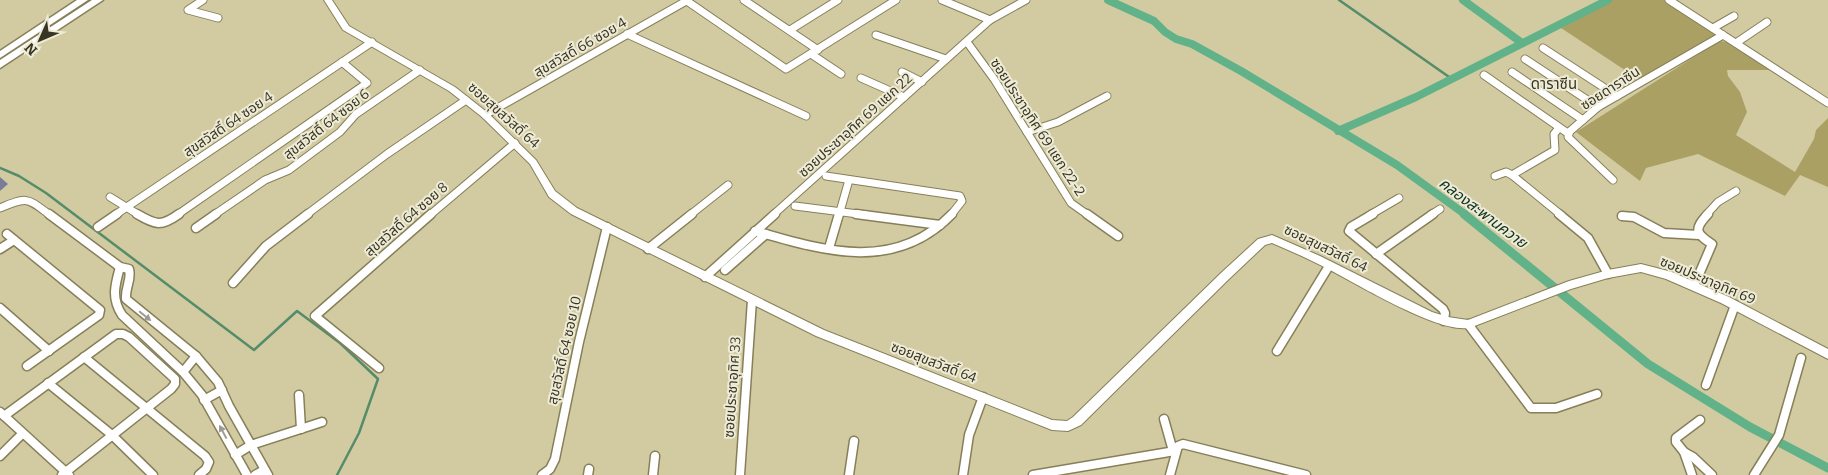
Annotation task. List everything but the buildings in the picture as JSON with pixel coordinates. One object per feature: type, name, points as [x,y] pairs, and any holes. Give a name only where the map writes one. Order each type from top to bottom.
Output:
[{"type":"main road","points":[[0,55],[83,0]]},
{"type":"main road","points":[[0,65],[98,0]]},
{"type":"street","points":[[203,0],[188,10],[218,18]]},
{"type":"street","name":"ซอยสุขสวัสดิ์ 64","points":[[328,0],[344,26],[420,70],[466,100],[485,115],[536,166],[552,194],[574,210],[648,249],[820,333],[1052,425],[1068,426],[1077,421],[1151,351],[1225,276],[1262,242],[1272,239],[1444,321],[1458,324],[1468,324],[1542,296]]},
{"type":"street","points":[[687,0],[783,68],[791,68],[896,0]]},
{"type":"street","name":"สุขสวัสดิ์ 66 ซอย 4","points":[[485,115],[687,0]]},
{"type":"street","points":[[744,0],[818,50]]},
{"type":"street","points":[[790,30],[838,0]]},
{"type":"street","points":[[942,0],[990,20]]},
{"type":"street","name":"ซอยประชาอุทิศ 69 แยก 22","points":[[705,277],[990,20],[1026,0]]},
{"type":"street","points":[[1669,0],[1828,103]]},
{"type":"street","points":[[1713,28],[1734,16]]},
{"type":"street","points":[[1736,43],[1767,22]]},
{"type":"street","points":[[627,34],[806,116]]},
{"type":"street","points":[[876,34],[946,59]]},
{"type":"street","name":"ซอยดาราซีน","points":[[1569,134],[1598,107],[1723,35]]},
{"type":"street","name":"สุขสวัสดิ์ 64 ซอย 4","points":[[98,227],[372,42]]},
{"type":"street","name":"ซอยประชาอุทิศ 69 แยก 22-2","points":[[966,42],[994,79],[1071,203],[1118,236]]},
{"type":"street","points":[[1543,48],[1617,96]]},
{"type":"street","points":[[811,54],[841,74]]},
{"type":"street","points":[[1525,59],[1598,107]]},
{"type":"street","points":[[110,197],[152,223],[160,224],[172,219],[367,83],[342,62]]},
{"type":"street","name":"สุขสวัสดิ์ 64 ซอย 6","points":[[196,228],[265,180],[289,170],[340,132],[356,114],[420,70]]},
{"type":"street","points":[[902,72],[922,82]]},
{"type":"street","points":[[1512,72],[1583,120]]},
{"type":"street","points":[[1484,75],[1569,134],[1576,145],[1613,180]]},
{"type":"street","points":[[861,78],[904,97]]},
{"type":"street","points":[[1027,132],[1065,118],[1106,96]]},
{"type":"street","points":[[233,283],[266,246],[387,154],[466,100]]},
{"type":"street","points":[[1512,175],[1555,150],[1554,134],[1559,128]]},
{"type":"street","name":"สุขสวัสดิ์ 64 ซอย 8","points":[[379,368],[315,316],[472,178],[515,143]]},
{"type":"street","points":[[1494,176],[1506,172],[1512,175],[1588,238],[1608,274]]},
{"type":"street","points":[[755,231],[830,248],[870,251],[903,247],[940,225],[956,211],[962,202],[961,198],[826,176]]},
{"type":"street","points":[[830,248],[849,180]]},
{"type":"street","points":[[648,249],[728,185]]},
{"type":"street","points":[[1699,235],[1698,226],[1708,212],[1718,202],[1736,191]]},
{"type":"street","points":[[1399,198],[1349,230],[1443,309],[1445,313],[1444,321]]},
{"type":"street","points":[[0,208],[19,200],[30,200],[120,267],[129,269],[131,276],[125,290],[126,299],[196,356],[218,382],[266,472],[255,475]]},
{"type":"street","points":[[795,206],[940,225]]},
{"type":"street","points":[[1376,254],[1440,209]]},
{"type":"street","points":[[1622,216],[1634,217],[1664,233],[1699,235],[1712,244],[1694,286]]},
{"type":"street","name":"สุขสวัสดิ์ 64 ซอย 10","points":[[542,475],[550,468],[555,458],[579,342],[607,227]]},
{"type":"street","points":[[7,234],[100,310],[99,315],[27,366]]},
{"type":"street","points":[[725,270],[766,234]]},
{"type":"street","points":[[0,249],[14,240]]},
{"type":"street","points":[[1277,351],[1329,266]]},
{"type":"street","points":[[120,267],[113,299],[116,306],[122,315],[183,372],[204,400],[247,475]]},
{"type":"street","name":"ซอยประชาอุทิศ 69","points":[[1542,296],[1569,285],[1608,274],[1641,268],[1653,270],[1735,305],[1805,350],[1828,354]]},
{"type":"street","points":[[116,306],[126,299]]},
{"type":"street","name":"ซอยประชาอุทิศ 33","points":[[740,475],[752,300]]},
{"type":"street","points":[[1706,384],[1735,305]]},
{"type":"street","points":[[0,308],[49,350]]},
{"type":"street","points":[[1468,324],[1531,408],[1536,410],[1557,407],[1597,394]]},
{"type":"street","points":[[116,334],[123,334],[129,337],[175,379],[175,384],[65,474],[2,414],[84,356],[116,334]]},
{"type":"street","points":[[1754,474],[1780,435],[1789,397],[1805,350]]},
{"type":"street","points":[[84,356],[206,456],[208,462],[206,470],[198,475]]},
{"type":"street","points":[[183,372],[196,356]]},
{"type":"street","points":[[48,383],[112,435],[153,475]]},
{"type":"street","points":[[204,400],[222,390]]},
{"type":"street","points":[[299,395],[301,429]]},
{"type":"street","points":[[963,475],[969,435],[983,397]]},
{"type":"street","points":[[1164,419],[1174,451],[1170,475]]},
{"type":"street","points":[[1700,420],[1676,438],[1676,442],[1684,452],[1712,475]]},
{"type":"street","points":[[235,455],[251,445],[322,422]]},
{"type":"street","points":[[0,456],[22,434]]},
{"type":"street","points":[[849,475],[854,441]]},
{"type":"street","points":[[1033,475],[1174,451],[1183,444],[1306,475]]},
{"type":"street","points":[[1684,452],[1692,475]]},
{"type":"street","points":[[653,475],[655,456]]},
{"type":"shaded area","points":[[1601,0],[1664,0],[1717,34],[1640,80],[1561,28]]},
{"type":"shaded area","points":[[1719,41],[1728,42],[1770,70],[1727,70],[1728,76],[1740,92],[1747,112],[1736,135],[1795,172],[1814,139],[1816,130],[1828,118],[1828,187],[1800,175],[1785,196],[1698,154],[1646,168],[1640,181],[1576,132]]},
{"type":"waterway","name":"คลองสะพานควาย","points":[[1108,0],[1154,21],[1165,32],[1176,39],[1192,44],[1241,71],[1339,130]]},
{"type":"waterway","points":[[1339,0],[1452,79]]},
{"type":"waterway","points":[[1463,0],[1522,43]]},
{"type":"waterway","points":[[1339,130],[1416,97],[1608,0]]},
{"type":"waterway","name":"คลองสะพานควาย","points":[[1339,130],[1397,165],[1466,215]]},
{"type":"waterway","points":[[0,168],[19,176],[46,193],[254,350],[297,311],[340,343],[378,379],[359,433],[337,475]]},
{"type":"waterway","name":"คลองสะพานควาย","points":[[1464,214],[1648,364],[1750,427],[1828,468]]},
{"type":"district","name":"ดาราซีน","points":[[1554,84]]}]
